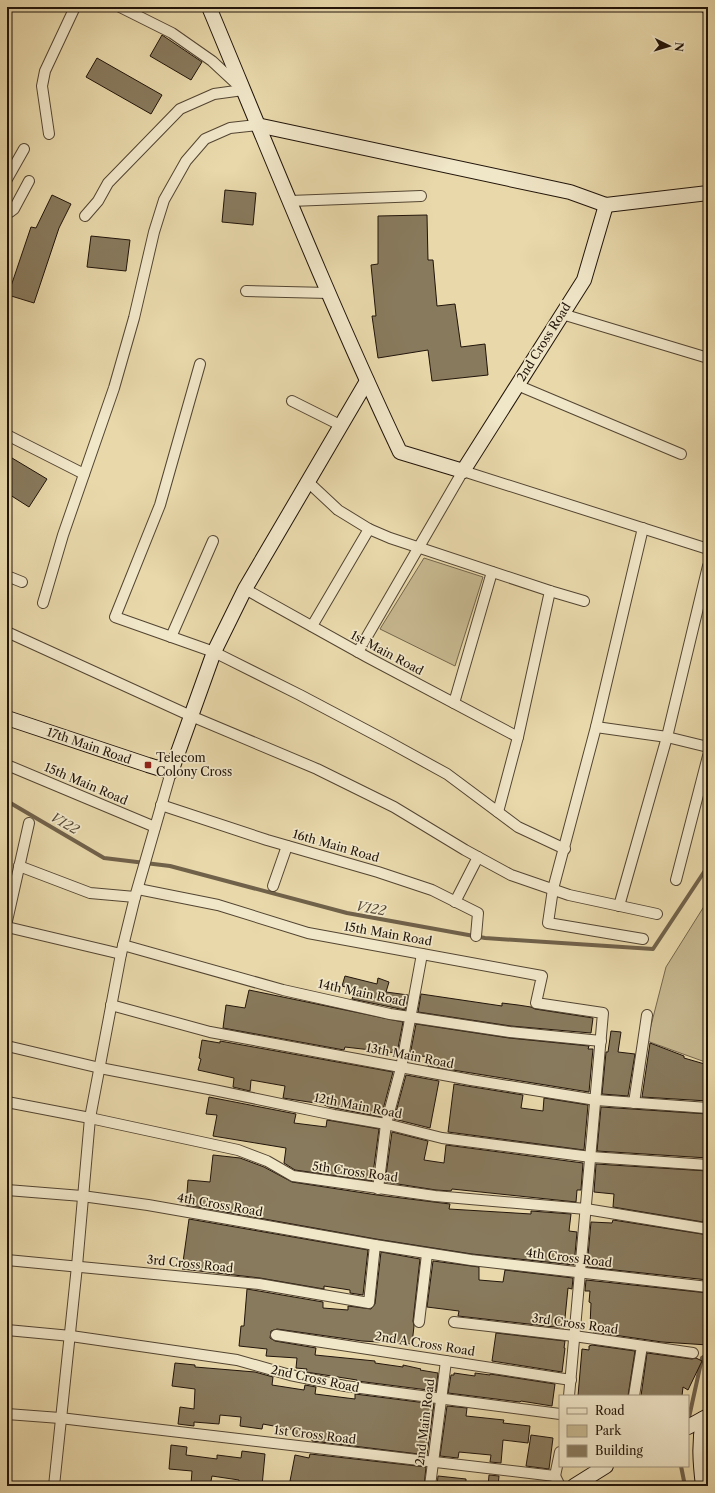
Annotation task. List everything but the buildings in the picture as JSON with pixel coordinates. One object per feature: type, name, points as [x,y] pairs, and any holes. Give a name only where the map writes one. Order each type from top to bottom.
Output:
[{"type":"street","points":[[49,134],[42,86],[45,71],[75,7]]},
{"type":"street","points":[[120,7],[172,33],[212,62],[243,90]]},
{"type":"street","points":[[209,7],[329,293],[400,452],[708,549]]},
{"type":"street","points":[[705,7],[708,10]]},
{"type":"street","points":[[85,216],[98,201],[108,183],[180,109],[214,94],[243,90]]},
{"type":"street","points":[[43,603],[63,535],[114,388],[134,318],[154,232],[164,200],[186,161],[205,139],[230,128],[257,124],[570,192],[606,205],[708,193]]},
{"type":"street","points":[[7,179],[24,149]]},
{"type":"street","points":[[7,212],[14,209],[29,181]]},
{"type":"street","points":[[290,201],[421,196]]},
{"type":"street","name":"2nd Cross Road","points":[[463,471],[584,280],[606,205]]},
{"type":"street","points":[[246,291],[329,293]]},
{"type":"street","points":[[562,314],[708,358]]},
{"type":"street","points":[[200,364],[160,505],[115,617],[214,652],[300,695],[447,774],[518,827],[565,849]]},
{"type":"street","points":[[54,1486],[77,1266],[90,1118],[122,950],[146,857],[171,772],[214,652],[245,589],[367,381]]},
{"type":"street","points":[[517,385],[681,454]]},
{"type":"street","points":[[292,401],[340,425]]},
{"type":"street","points":[[7,435],[84,474]]},
{"type":"street","points":[[358,652],[463,471]]},
{"type":"street","points":[[307,481],[338,510],[369,530],[419,548],[584,601]]},
{"type":"street","points":[[643,528],[596,726],[565,849],[553,890],[548,923],[618,939],[643,939]]},
{"type":"street","points":[[312,626],[369,530]]},
{"type":"street","points":[[171,637],[213,541]]},
{"type":"street","points":[[619,906],[667,737],[708,566]]},
{"type":"street","points":[[454,703],[492,572]]},
{"type":"street","points":[[7,576],[22,582]]},
{"type":"street","name":"1st Main Road","points":[[245,589],[358,652],[518,737]]},
{"type":"street","points":[[498,812],[518,737],[550,591]]},
{"type":"street","points":[[7,632],[191,716],[317,769],[387,804],[511,875],[570,895],[657,914]]},
{"type":"street","name":"17th Main Road","points":[[7,718],[148,766],[171,772]]},
{"type":"street","points":[[596,726],[667,737],[708,747]]},
{"type":"street","points":[[676,880],[708,756]]},
{"type":"street","name":"15th Main Road","points":[[7,765],[155,827]]},
{"type":"street","name":"16th Main Road","points":[[161,805],[287,846],[378,872],[432,890],[478,913],[476,936]]},
{"type":"street","points":[[7,921],[29,823]]},
{"type":"street","points":[[273,886],[287,846]]},
{"type":"street","points":[[455,902],[478,857]]},
{"type":"street","name":"15th Main Road","points":[[19,866],[90,893],[136,893],[218,905],[308,933],[542,976],[536,1003],[603,1013],[601,1041]]},
{"type":"street","name":"14th Main Road","points":[[7,927],[122,950],[283,990],[390,1014],[510,1032],[601,1041]]},
{"type":"street","points":[[378,1189],[386,1124],[401,1068],[409,1016],[422,954]]},
{"type":"street","name":"13th Main Road","points":[[111,1005],[210,1032],[401,1068],[596,1100],[708,1108]]},
{"type":"street","points":[[634,1102],[648,1015]]},
{"type":"street","points":[[569,1395],[601,1041]]},
{"type":"street","name":"12th Main Road","points":[[7,1046],[100,1068],[386,1124],[442,1138],[590,1157],[708,1165]]},
{"type":"street","name":"5th Cross Road","points":[[7,1102],[90,1118],[238,1150],[267,1161],[293,1176],[435,1196],[586,1209],[708,1229]]},
{"type":"street","name":"4th Cross Road","points":[[7,1190],[82,1196],[148,1205],[427,1254],[708,1287]]},
{"type":"street","name":"3rd Cross Road","points":[[7,1260],[258,1284],[369,1303],[375,1245]]},
{"type":"street","points":[[419,1322],[427,1254]]},
{"type":"street","name":"3rd Cross Road","points":[[454,1322],[574,1336],[693,1353]]},
{"type":"street","name":"2nd Cross Road","points":[[7,1330],[70,1336],[237,1360],[290,1375],[345,1386],[559,1414]]},
{"type":"street","name":"2nd A Cross Road","points":[[276,1335],[571,1380]]},
{"type":"street","points":[[634,1395],[642,1346]]},
{"type":"street","name":"2nd Main Road","points":[[430,1486],[446,1361]]},
{"type":"street","points":[[7,1414],[60,1418]]},
{"type":"street","name":"1st Cross Road","points":[[60,1418],[555,1476]]},
{"type":"street","points":[[698,1422],[700,1436],[699,1454],[703,1486]]},
{"type":"street","points":[[559,1457],[555,1476],[560,1486]]},
{"type":"street","points":[[574,1486],[604,1467]]},
{"type":"green space","points":[[424,558],[483,577],[455,666],[380,629]]},
{"type":"green space","points":[[708,900],[708,1063],[647,1041],[666,967]]},
{"type":"waterway","name":"V122","points":[[7,801],[104,858],[170,866],[347,913],[485,938],[653,949],[708,866]]},
{"type":"waterway","points":[[689,1417],[702,1358],[708,1354]]},
{"type":"waterway","points":[[681,1467],[685,1486]]},
{"type":"place","name":"Telecom Colony Cross","points":[[148,765]]}]
